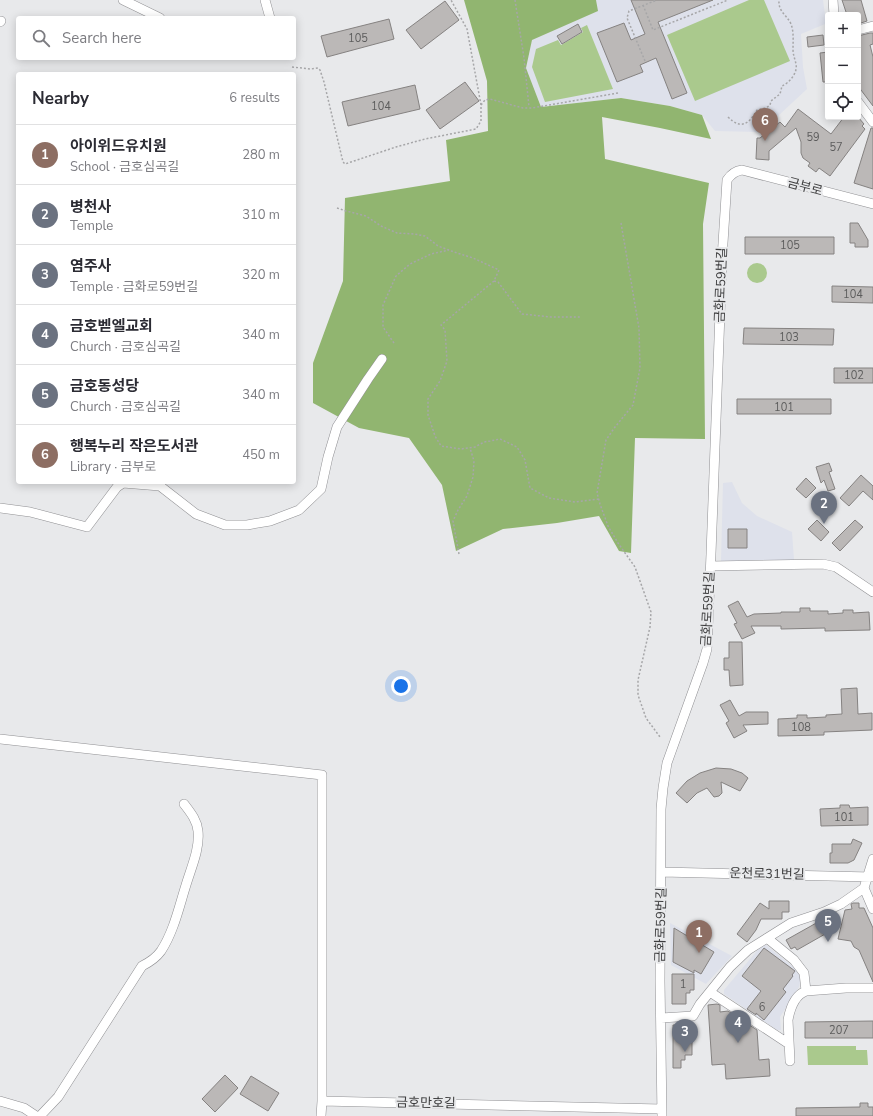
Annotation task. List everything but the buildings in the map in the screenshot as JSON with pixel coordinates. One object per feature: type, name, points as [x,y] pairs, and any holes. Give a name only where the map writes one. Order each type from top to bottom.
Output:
[{"type":"street","points":[[123,0],[156,16]]},
{"type":"street","points":[[265,0],[269,16]]},
{"type":"street","points":[[833,0],[834,12]]},
{"type":"street","points":[[861,29],[873,26]]},
{"type":"street","points":[[861,106],[873,122]]},
{"type":"street","name":"금부로","points":[[736,171],[742,170],[752,172],[873,204]]},
{"type":"street","name":"금화로59번길","points":[[662,1112],[660,981],[662,872],[661,809],[667,764],[707,649],[726,191],[727,180],[736,171]]},
{"type":"street","points":[[135,484],[160,486],[196,514],[225,525],[247,525],[270,521],[299,510],[321,490],[328,457],[338,427],[382,359]]},
{"type":"street","points":[[0,508],[30,512],[87,527],[117,487],[122,484]]},
{"type":"street","points":[[711,566],[823,564],[836,567],[873,592]]},
{"type":"street","points":[[0,739],[322,775],[321,1116]]},
{"type":"street","points":[[40,1116],[58,1096],[142,966],[151,961],[161,951],[173,928],[197,848],[198,830],[196,822],[193,815],[184,804]]},
{"type":"street","points":[[661,1018],[693,1016],[700,1004],[730,967],[748,950],[791,923],[824,912],[841,904],[864,888],[870,877],[873,859]]},
{"type":"street","name":"운천로31번길","points":[[662,872],[870,877]]},
{"type":"street","points":[[864,888],[873,909]]},
{"type":"street","points":[[767,938],[794,960],[804,973],[806,991]]},
{"type":"street","points":[[790,1061],[789,1014],[798,997],[803,992],[846,988],[873,988]]},
{"type":"street","points":[[710,992],[789,1044]]},
{"type":"street","points":[[0,1101],[24,1108],[36,1116]]},
{"type":"street","name":"금호만호길","points":[[322,1101],[545,1111],[662,1112]]},
{"type":"path","points":[[292,67],[311,69],[318,68],[320,70],[343,162],[345,164],[425,139],[476,129],[481,121],[481,104],[467,29],[451,0]]},
{"type":"path","points":[[515,0],[524,58],[529,108]]},
{"type":"path","points":[[645,61],[627,18],[630,10],[657,0]]},
{"type":"path","points":[[643,5],[653,30],[728,0]]},
{"type":"path","points":[[728,117],[737,124],[746,124],[757,110],[766,108],[770,105],[771,100],[780,94],[782,86],[787,84],[792,78],[796,69],[793,50],[794,37],[792,25],[781,11],[778,5],[779,0]]},
{"type":"path","points":[[481,104],[485,100],[490,99],[523,108],[529,108],[618,93]]},
{"type":"path","points":[[337,208],[366,216],[381,226],[397,233],[425,236],[438,246],[473,258],[499,270],[494,281],[441,325],[445,330],[447,361],[440,381],[428,399],[428,415],[435,436],[441,446],[461,449],[470,448],[484,442],[500,439],[517,447],[525,460],[530,488],[549,498],[575,502],[599,499]]},
{"type":"path","points":[[621,223],[639,328],[640,368],[633,405],[606,440],[597,492],[608,526],[635,567],[651,612],[650,627],[638,680],[638,695],[646,718],[660,737]]},
{"type":"path","points":[[394,343],[383,327],[383,305],[396,276],[410,264],[431,254],[449,250]]},
{"type":"path","points":[[494,281],[498,282],[522,314],[551,317],[580,317]]},
{"type":"path","points":[[459,554],[452,521],[467,496],[473,477],[474,461],[470,448]]},
{"type":"shaded area","points":[[596,0],[823,0],[825,24],[801,34],[803,67],[807,89],[759,132],[715,131],[702,115],[670,106],[621,98],[541,107],[526,68],[532,39],[597,11]]},
{"type":"shaded area","points":[[732,482],[742,503],[757,516],[792,532],[794,560],[721,561],[723,483]]},
{"type":"shaded area","points":[[670,923],[732,956],[706,984],[671,965]]},
{"type":"shaded area","points":[[766,945],[797,970],[801,978],[799,987],[780,1017],[781,1030],[777,1030],[724,994],[724,990],[761,946]]},
{"type":"green space","points":[[464,0],[596,0],[598,11],[532,40],[526,68],[541,107],[621,98],[670,106],[702,115],[711,139],[602,117],[605,159],[709,183],[703,224],[705,439],[635,438],[631,553],[619,551],[599,516],[557,523],[503,529],[456,551],[442,485],[409,438],[359,428],[313,403],[313,363],[343,281],[345,198],[450,181],[446,140],[488,131],[487,81]]},
{"type":"green space","points":[[749,0],[764,0],[790,61],[695,101],[667,35]]},
{"type":"green space","points":[[587,25],[613,89],[545,102],[532,67],[536,49],[558,40],[561,45],[583,32],[581,28]]},
{"type":"green space","points":[[757,263],[764,266],[767,273],[764,280],[757,283],[750,280],[747,273],[750,266]]},
{"type":"green space","points":[[807,1046],[856,1046],[856,1050],[867,1050],[868,1065],[808,1065]]},
{"type":"place","name":"행복누리 작은도서관","points":[[765,141]]},
{"type":"place","name":"병천사","points":[[824,524]]},
{"type":"place","name":"금호동성당","points":[[828,942]]},
{"type":"place","name":"아이위드유치원","points":[[699,953]]},
{"type":"place","name":"금호벧엘교회","points":[[738,1043]]},
{"type":"place","name":"염주사","points":[[685,1052]]}]
